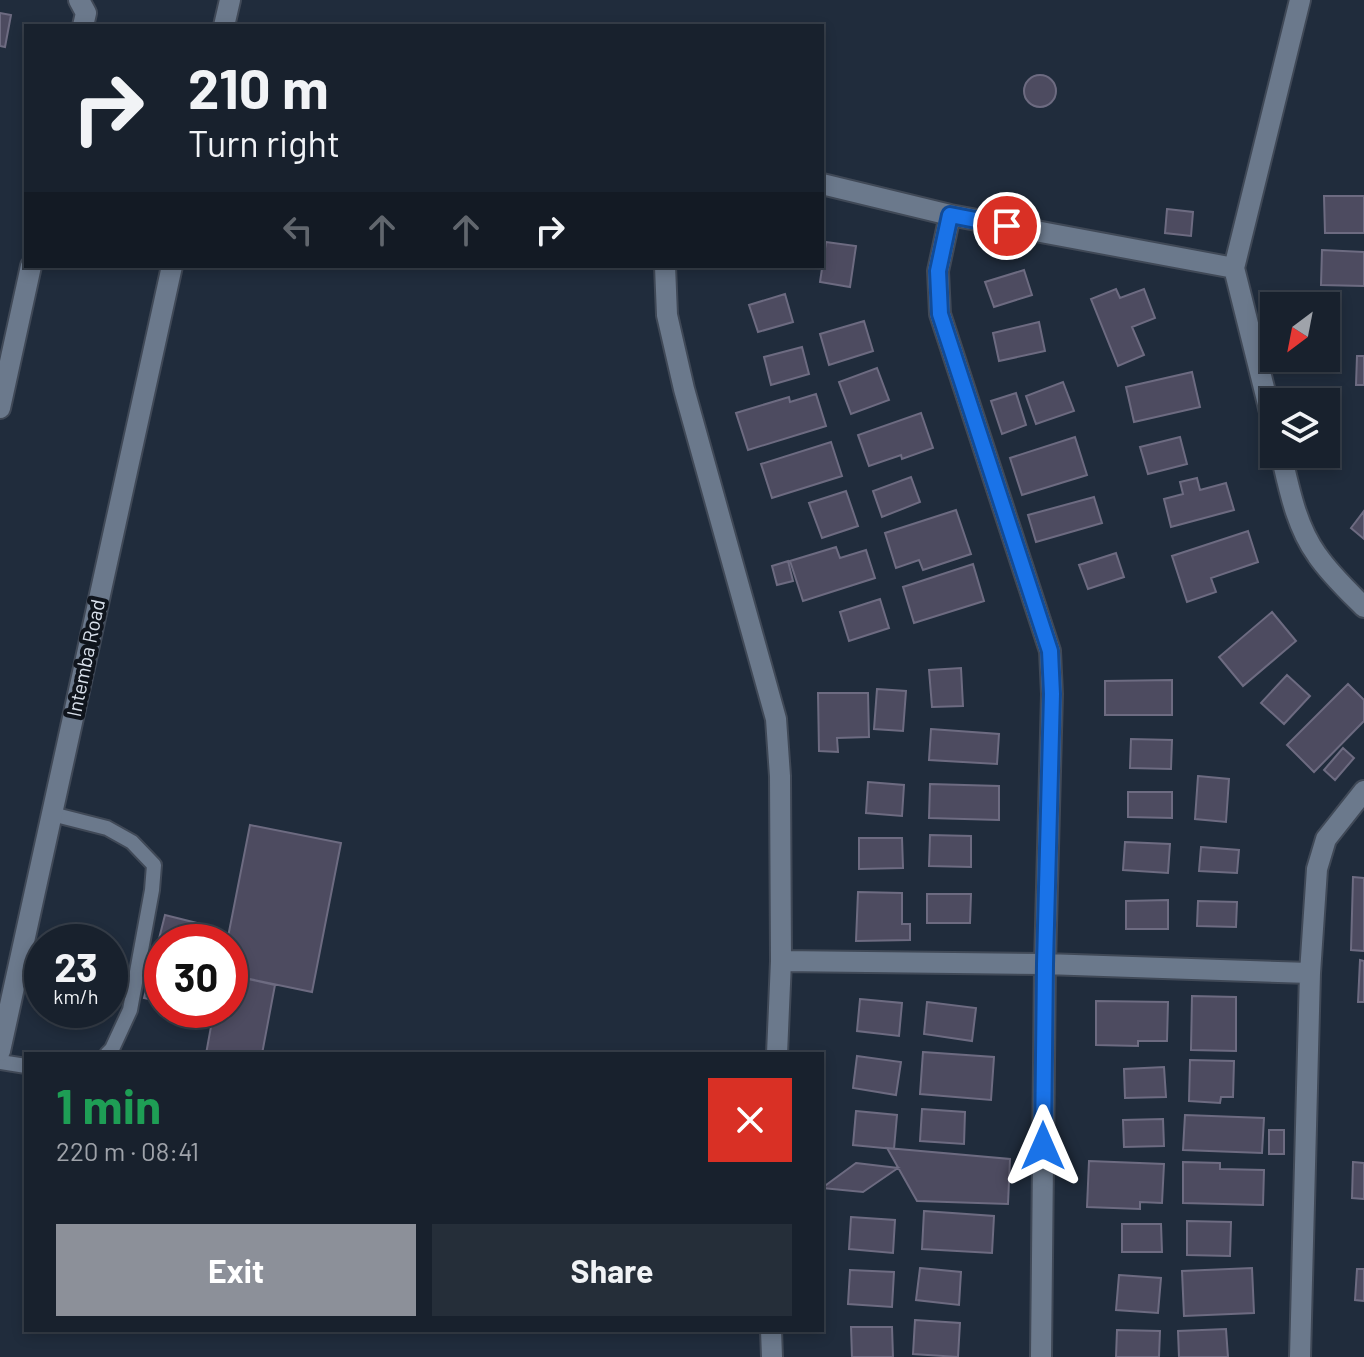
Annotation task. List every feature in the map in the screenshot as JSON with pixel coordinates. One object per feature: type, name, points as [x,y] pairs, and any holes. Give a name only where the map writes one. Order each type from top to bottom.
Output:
[{"type":"street","points":[[79,0],[86,13],[83,24]]},
{"type":"street","points":[[224,24],[230,0]]},
{"type":"street","points":[[1264,388],[1234,268],[1300,0]]},
{"type":"street","points":[[824,184],[950,215],[1234,268]]},
{"type":"street","points":[[950,215],[938,271],[940,314],[1050,651],[1052,694],[1045,964],[1041,1357]]},
{"type":"street","points":[[0,408],[31,268]]},
{"type":"street","name":"Intemba Road","points":[[0,1051],[172,268]]},
{"type":"street","points":[[665,268],[667,315],[684,389],[776,719],[780,776],[781,961],[777,1052]]},
{"type":"street","points":[[1284,468],[1295,511],[1316,554],[1364,607]]},
{"type":"street","points":[[1300,1357],[1310,973],[1317,869],[1326,839],[1364,791]]},
{"type":"street","points":[[781,961],[1045,964],[1310,973]]},
{"type":"street","points":[[771,1332],[772,1357]]},
{"type":"lane","points":[[52,814],[107,828],[132,842],[154,865],[130,1010],[109,1052]]},
{"type":"lane","points":[[0,1062],[24,1066]]},
{"type":"building","points":[[0,13],[11,15],[5,47],[0,46]]},
{"type":"building","points":[[1040,75],[1051,80],[1056,91],[1051,102],[1040,107],[1029,102],[1024,91],[1029,80]]},
{"type":"building","points":[[1324,196],[1364,196],[1364,233],[1325,233]]},
{"type":"building","points":[[1167,209],[1193,212],[1191,236],[1165,233]]},
{"type":"building","points":[[826,242],[856,246],[850,287],[820,282]]},
{"type":"building","points":[[1322,250],[1364,252],[1364,286],[1321,285]]},
{"type":"building","points":[[1024,270],[1032,295],[994,307],[985,282]]},
{"type":"building","points":[[1116,289],[1120,298],[1144,289],[1155,318],[1132,327],[1144,355],[1118,366],[1091,299]]},
{"type":"building","points":[[785,294],[793,322],[758,332],[749,305]]},
{"type":"building","points":[[864,321],[873,351],[829,365],[820,334]]},
{"type":"building","points":[[1039,322],[1045,351],[999,361],[993,333]]},
{"type":"building","points":[[802,347],[809,374],[771,385],[764,357]]},
{"type":"building","points":[[1357,356],[1364,356],[1364,385],[1356,385]]},
{"type":"building","points":[[877,368],[889,400],[851,414],[839,382]]},
{"type":"building","points":[[1192,372],[1200,407],[1134,422],[1126,387]]},
{"type":"building","points":[[1063,382],[1074,411],[1036,424],[1026,396]]},
{"type":"building","points":[[1016,393],[1026,425],[1002,434],[991,401]]},
{"type":"building","points":[[816,394],[826,426],[748,450],[736,413],[789,397],[790,402]]},
{"type":"building","points":[[921,413],[933,448],[869,466],[858,435]]},
{"type":"building","points":[[1075,437],[1087,475],[1022,495],[1010,458]]},
{"type":"building","points":[[1180,437],[1187,464],[1148,474],[1140,447]]},
{"type":"building","points":[[831,442],[842,476],[772,498],[761,464]]},
{"type":"building","points":[[911,477],[920,502],[882,517],[873,491]]},
{"type":"building","points":[[1197,478],[1200,490],[1226,483],[1234,510],[1171,527],[1164,499],[1183,494],[1180,482]]},
{"type":"building","points":[[846,491],[858,526],[822,538],[809,503]]},
{"type":"building","points":[[1094,497],[1102,523],[1036,542],[1028,515]]},
{"type":"building","points":[[956,510],[971,554],[923,570],[919,560],[896,568],[885,533]]},
{"type":"building","points":[[1364,511],[1364,539],[1351,528]]},
{"type":"building","points":[[1248,531],[1258,562],[1211,578],[1216,592],[1187,602],[1172,556]]},
{"type":"building","points":[[836,547],[840,558],[866,550],[875,578],[803,601],[790,561]]},
{"type":"building","points":[[1116,553],[1124,577],[1088,589],[1079,565]]},
{"type":"building","points":[[788,561],[793,581],[777,585],[772,566]]},
{"type":"building","points":[[973,564],[984,601],[914,623],[903,587]]},
{"type":"building","points":[[880,599],[889,628],[849,641],[840,612]]},
{"type":"building","points":[[1272,612],[1296,641],[1243,686],[1219,657]]},
{"type":"building","points":[[961,668],[963,706],[932,707],[929,670]]},
{"type":"building","points":[[1287,675],[1310,696],[1284,724],[1261,703]]},
{"type":"building","points":[[1172,680],[1172,715],[1105,715],[1105,681]]},
{"type":"building","points":[[1348,684],[1364,700],[1364,721],[1314,772],[1287,745]]},
{"type":"building","points":[[877,689],[906,691],[903,731],[874,729]]},
{"type":"building","points":[[818,693],[868,693],[869,737],[837,738],[838,752],[819,751]]},
{"type":"building","points":[[931,729],[999,734],[997,764],[929,760]]},
{"type":"building","points":[[1131,739],[1172,740],[1171,769],[1130,768]]},
{"type":"building","points":[[1343,748],[1354,758],[1335,780],[1324,770]]},
{"type":"building","points":[[1198,776],[1229,779],[1226,822],[1195,819]]},
{"type":"building","points":[[868,782],[904,785],[902,816],[866,813]]},
{"type":"building","points":[[930,784],[999,786],[999,820],[929,818]]},
{"type":"building","points":[[1128,792],[1172,792],[1172,818],[1128,817]]},
{"type":"building","points":[[250,825],[341,843],[312,992],[248,979],[248,924],[231,924]]},
{"type":"building","points":[[930,835],[971,836],[971,867],[929,866]]},
{"type":"building","points":[[859,838],[902,838],[903,868],[859,869]]},
{"type":"building","points":[[1125,842],[1170,844],[1168,873],[1123,870]]},
{"type":"building","points":[[1201,847],[1239,850],[1237,873],[1199,871]]},
{"type":"building","points":[[1353,877],[1364,878],[1364,951],[1351,950]]},
{"type":"building","points":[[858,892],[902,893],[902,924],[910,924],[910,940],[856,941]]},
{"type":"building","points":[[927,894],[971,894],[970,923],[927,923]]},
{"type":"building","points":[[1168,900],[1168,929],[1126,929],[1126,901]]},
{"type":"building","points":[[1198,901],[1237,902],[1236,927],[1197,926]]},
{"type":"building","points":[[165,915],[201,924],[163,924]]},
{"type":"building","points":[[1360,960],[1364,961],[1364,1002],[1358,1002]]},
{"type":"building","points":[[248,979],[275,985],[262,1052],[206,1052],[211,1028],[248,1028]]},
{"type":"building","points":[[1192,996],[1236,997],[1236,1051],[1191,1050]]},
{"type":"building","points":[[860,999],[902,1003],[899,1036],[857,1031]]},
{"type":"building","points":[[1096,1001],[1168,1002],[1167,1041],[1138,1041],[1138,1046],[1096,1045]]},
{"type":"building","points":[[927,1002],[976,1008],[972,1041],[924,1034]]},
{"type":"building","points":[[923,1052],[994,1057],[991,1100],[920,1094]]},
{"type":"building","points":[[857,1056],[901,1062],[896,1095],[853,1088]]},
{"type":"building","points":[[1190,1060],[1234,1061],[1233,1097],[1221,1097],[1220,1103],[1189,1101]]},
{"type":"building","points":[[1164,1067],[1166,1097],[1125,1098],[1124,1069]]},
{"type":"building","points":[[922,1109],[965,1112],[964,1144],[920,1141]]},
{"type":"building","points":[[856,1111],[897,1115],[894,1149],[853,1145]]},
{"type":"building","points":[[1185,1115],[1264,1118],[1262,1153],[1183,1150]]},
{"type":"building","points":[[1163,1119],[1164,1146],[1124,1147],[1123,1120]]},
{"type":"building","points":[[1269,1130],[1284,1130],[1284,1154],[1269,1154]]},
{"type":"building","points":[[887,1148],[1010,1159],[1008,1204],[917,1201]]},
{"type":"building","points":[[1089,1161],[1164,1164],[1162,1203],[1140,1202],[1140,1209],[1087,1207]]},
{"type":"building","points":[[1183,1162],[1220,1163],[1220,1169],[1264,1170],[1263,1205],[1183,1203]]},
{"type":"building","points":[[1353,1162],[1364,1163],[1364,1199],[1352,1198]]},
{"type":"building","points":[[856,1163],[898,1168],[863,1192],[824,1187]]},
{"type":"building","points":[[924,1211],[994,1216],[992,1253],[922,1249]]},
{"type":"building","points":[[851,1217],[895,1220],[893,1253],[849,1249]]},
{"type":"building","points":[[1187,1221],[1231,1222],[1230,1256],[1187,1255]]},
{"type":"building","points":[[1122,1224],[1161,1224],[1162,1252],[1122,1252]]},
{"type":"building","points":[[920,1268],[961,1272],[959,1305],[916,1300]]},
{"type":"building","points":[[1252,1268],[1254,1313],[1184,1316],[1182,1271]]},
{"type":"building","points":[[1357,1269],[1364,1269],[1364,1301],[1355,1300]]},
{"type":"building","points":[[850,1270],[894,1272],[892,1307],[848,1304]]},
{"type":"building","points":[[1119,1275],[1161,1278],[1158,1313],[1116,1310]]},
{"type":"building","points":[[915,1320],[960,1323],[958,1357],[913,1354]]},
{"type":"building","points":[[851,1327],[892,1327],[893,1357],[852,1357]]},
{"type":"building","points":[[1226,1329],[1228,1357],[1179,1357],[1178,1331]]},
{"type":"building","points":[[1117,1330],[1160,1331],[1159,1357],[1116,1357]]},
{"type":"route","points":[[1007,226],[950,215],[938,271],[940,314],[1050,651],[1052,694],[1043,1146]]}]
